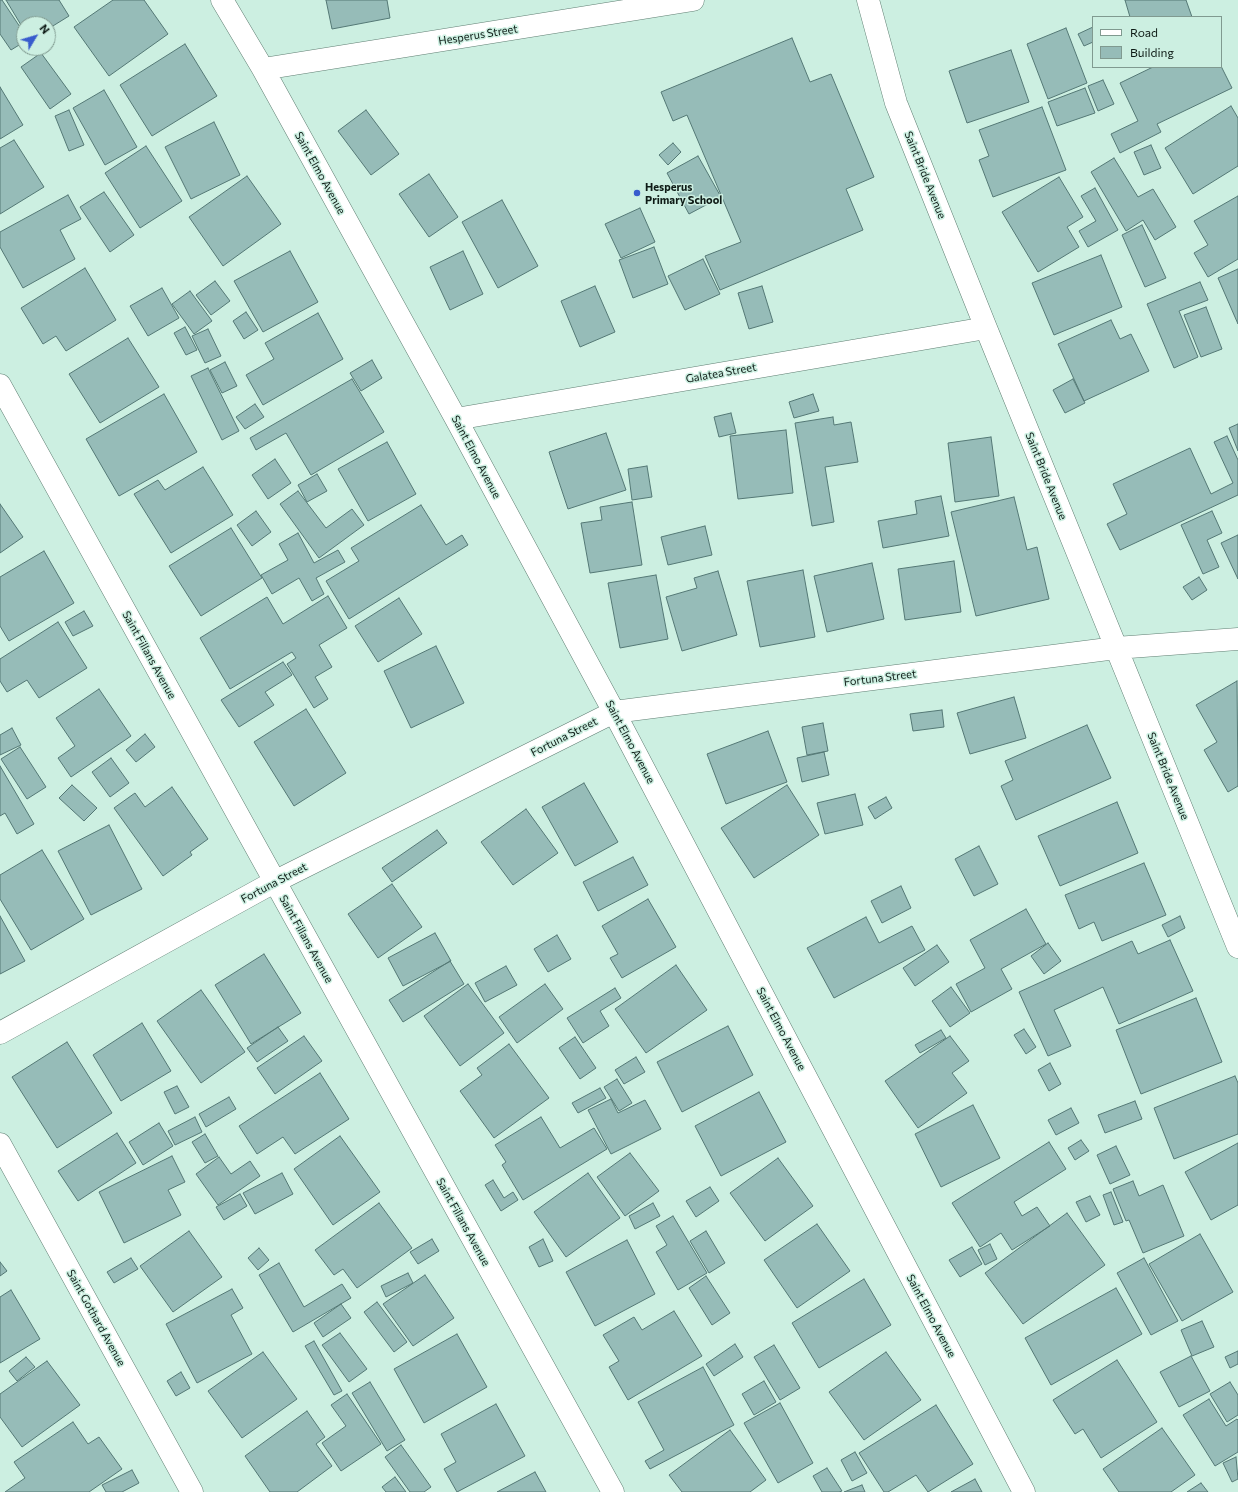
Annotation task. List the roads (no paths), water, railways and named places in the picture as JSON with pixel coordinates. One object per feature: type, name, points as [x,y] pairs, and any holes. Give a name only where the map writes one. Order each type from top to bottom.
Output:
[{"type":"street","name":"Saint Elmo Avenue","points":[[222,0],[263,70],[456,419],[614,712],[1024,1492]]},
{"type":"street","name":"Hesperus Street","points":[[263,70],[693,0]]},
{"type":"street","name":"Saint Bride Avenue","points":[[868,0],[896,103],[1238,948]]},
{"type":"street","name":"Galatea Street","points":[[456,419],[986,328]]},
{"type":"street","name":"Saint Fillans Avenue","points":[[0,385],[613,1492]]},
{"type":"street","name":"Fortuna Street","points":[[0,1033],[274,882],[614,712],[1116,648],[1238,639]]},
{"type":"street","name":"Saint Gothard Avenue","points":[[0,1144],[192,1492]]},
{"type":"place","name":"Hesperus Primary School","points":[[637,193]]}]
